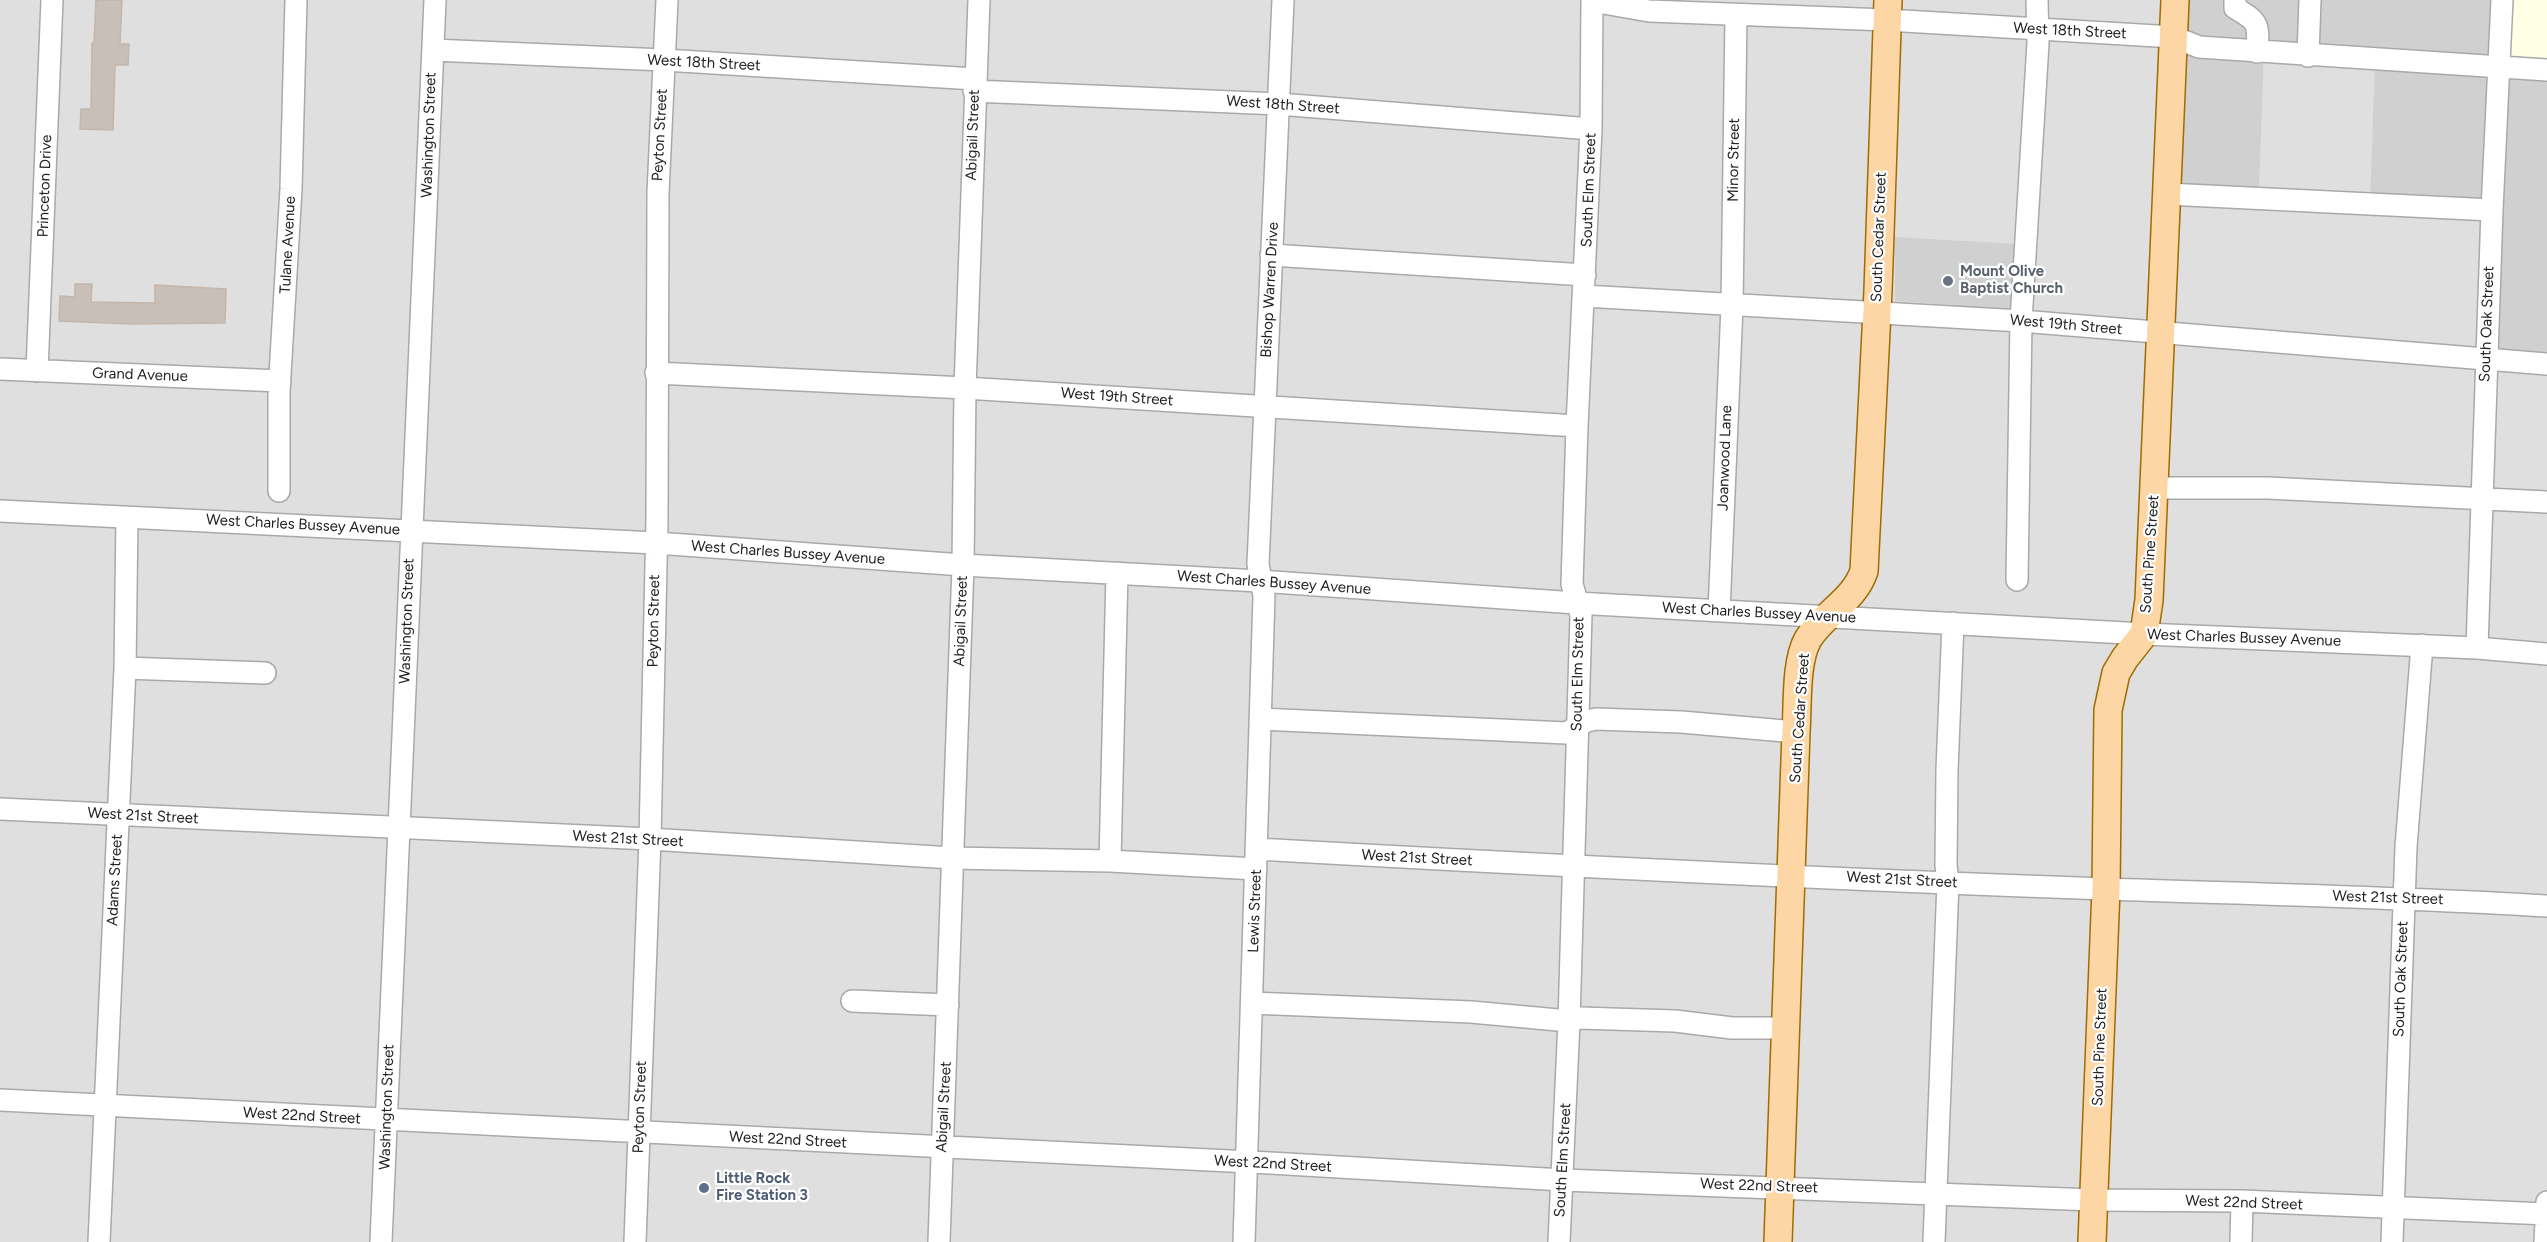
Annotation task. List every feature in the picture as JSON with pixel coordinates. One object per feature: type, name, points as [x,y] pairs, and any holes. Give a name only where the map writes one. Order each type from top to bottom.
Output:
[{"type":"main road","name":"South Pine Street","points":[[2092,1242],[2106,889],[2108,710],[2116,674],[2125,658],[2144,634],[2150,590],[2175,0]]},
{"type":"main road","name":"South Cedar Street","points":[[1778,1242],[1796,732],[1802,655],[1808,640],[1826,617],[1859,586],[1864,571],[1877,312],[1887,10]]},
{"type":"street","name":"Princeton Drive","points":[[37,371],[52,0]]},
{"type":"street","name":"Tulane Avenue","points":[[279,491],[280,381],[291,189],[296,0]]},
{"type":"street","name":"Washington Street","points":[[381,1242],[435,0]]},
{"type":"street","name":"Peyton Street","points":[[635,1242],[650,839],[656,543],[657,193],[667,0]]},
{"type":"street","name":"Abigail Street","points":[[939,1242],[963,565],[974,85],[979,0]]},
{"type":"street","name":"Bishop Warren Drive","points":[[1259,581],[1264,406],[1283,0]]},
{"type":"street","points":[[2017,580],[2021,321],[2038,29],[2037,0]]},
{"type":"street","points":[[2235,0],[2235,8],[2251,16],[2259,28],[2257,52]]},
{"type":"street","points":[[2308,56],[2310,0]]},
{"type":"street","name":"South Oak Street","points":[[2476,648],[2502,0]]},
{"type":"street","name":"West 18th Street","points":[[1592,1],[1649,11],[1736,15],[1887,10],[2038,29],[2174,37],[2199,47],[2547,70]]},
{"type":"street","name":"South Elm Street","points":[[1559,1242],[1569,1021],[1581,615],[1572,584],[1591,129],[1592,1]]},
{"type":"street","name":"Minor Street","points":[[1732,306],[1736,15]]},
{"type":"street","name":"West 18th Street","points":[[433,50],[664,60],[974,85],[1279,104],[1591,129]]},
{"type":"street","points":[[2168,194],[2492,210]]},
{"type":"street","name":"West 19th Street","points":[[1271,255],[1585,286],[1732,306],[2021,321],[2547,364]]},
{"type":"street","name":"Joanwood Lane","points":[[1719,611],[1732,306]]},
{"type":"street","name":"Grand Avenue","points":[[0,369],[280,381]]},
{"type":"street","name":"West 19th Street","points":[[656,373],[966,388],[1577,426]]},
{"type":"street","points":[[2155,488],[2268,488],[2547,502]]},
{"type":"street","name":"West Charles Bussey Avenue","points":[[0,512],[656,543],[963,565],[1259,581],[1576,603],[2144,634],[2422,645],[2547,654]]},
{"type":"street","name":"Adams Street","points":[[99,1242],[125,668],[127,517]]},
{"type":"street","points":[[1110,861],[1117,573]]},
{"type":"street","name":"Lewis Street","points":[[1244,1242],[1264,596],[1259,581]]},
{"type":"street","points":[[1934,1242],[1948,882],[1946,865],[1947,782],[1953,623]]},
{"type":"street","name":"South Oak Street","points":[[2392,1242],[2404,897],[2422,645]]},
{"type":"street","points":[[125,668],[264,673]]},
{"type":"street","points":[[1260,719],[1566,733],[1587,721],[1596,719],[1681,722],[1796,732]]},
{"type":"street","name":"West 21st Street","points":[[0,809],[650,839],[952,858],[1110,861],[1257,859],[1574,867],[2106,889],[2404,897],[2547,906]]},
{"type":"street","points":[[852,1001],[948,1005]]},
{"type":"street","points":[[1252,1003],[1471,1012],[1569,1021],[1580,1018],[1663,1020],[1732,1028],[1786,1028]]},
{"type":"street","name":"West 22nd Street","points":[[0,1100],[1563,1180],[2094,1200],[2242,1201],[2394,1208],[2547,1210]]},
{"type":"street","points":[[2241,1242],[2242,1201]]},
{"type":"street","points":[[2545,1242],[2547,1210]]},
{"type":"shaded area","points":[[0,0],[2175,0],[2259,197],[2264,52],[2376,60],[2492,210],[2547,365],[2547,1242],[0,1242]]},
{"type":"shaded area","points":[[2175,0],[2502,0],[2499,67],[2547,70],[2547,365],[2486,359],[2491,210],[2370,204],[2375,60],[2264,53],[2259,197],[2167,194]]},
{"type":"shaded area","points":[[2502,0],[2547,0],[2547,70],[2499,67]]},
{"type":"shaded area","points":[[1895,237],[2017,244],[2011,309],[1895,301]]},
{"type":"building","points":[[96,0],[122,0],[120,44],[129,44],[128,65],[115,65],[113,130],[80,129],[81,109],[91,109],[92,43],[94,44]]},
{"type":"building","points":[[75,284],[92,284],[91,302],[155,303],[155,285],[226,289],[225,323],[132,324],[59,321],[60,296],[75,297]]},
{"type":"place","name":"Mount Olive Baptist Church","points":[[1948,281]]},
{"type":"place","name":"Little Rock Fire Station 3","points":[[704,1188]]}]
